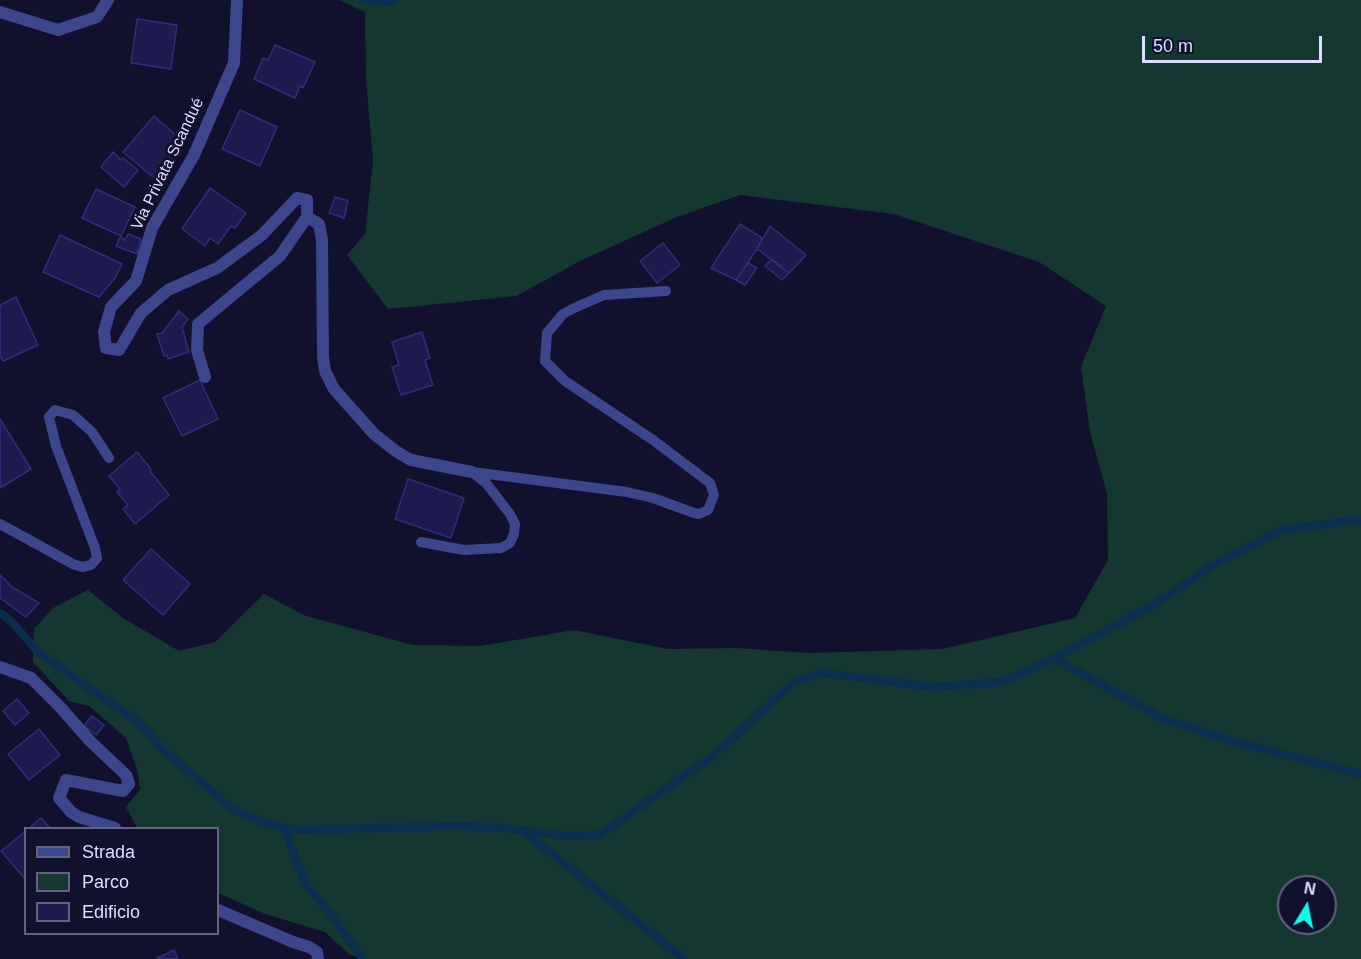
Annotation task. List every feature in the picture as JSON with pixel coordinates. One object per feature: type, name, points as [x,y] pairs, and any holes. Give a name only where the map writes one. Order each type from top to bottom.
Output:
[{"type":"street","points":[[0,12],[58,30],[97,17],[108,0]]},
{"type":"street","name":"Via Privata Scandué","points":[[237,0],[234,63],[194,154],[152,228],[136,281],[111,307],[104,332],[106,348],[119,350],[141,314],[168,290],[217,268],[262,235],[297,198],[307,200],[308,217]]},
{"type":"street","points":[[205,377],[197,350],[198,324],[280,256],[308,217],[319,224],[322,240],[325,371],[334,389],[374,434],[396,452],[411,460],[472,472]]},
{"type":"street","points":[[0,667],[31,678],[90,741],[126,775],[129,784],[123,791],[66,780],[59,798],[71,812],[79,817],[112,827]]},
{"type":"street","points":[[219,910],[309,947],[317,952],[318,959]]},
{"type":"lane","points":[[472,472],[627,492],[653,498],[699,514],[708,510],[714,495],[710,483],[654,440],[565,381],[545,362],[547,333],[563,314],[604,295],[666,291]]},
{"type":"lane","points":[[0,524],[73,564],[82,567],[91,566],[96,558],[95,548],[56,446],[49,417],[55,410],[73,415],[92,432],[109,458]]},
{"type":"lane","points":[[421,542],[464,550],[501,548],[510,543],[515,524],[510,514],[486,483],[472,472]]},
{"type":"green space","points":[[340,0],[1361,0],[1361,959],[365,959],[350,955],[325,932],[265,914],[219,893],[219,827],[136,827],[126,807],[140,789],[137,769],[126,738],[89,706],[69,701],[33,662],[34,629],[53,608],[88,590],[123,618],[179,651],[215,642],[264,594],[306,616],[413,645],[480,646],[574,630],[668,649],[737,648],[808,653],[942,649],[1075,618],[1108,560],[1107,494],[1090,432],[1081,367],[1106,306],[1039,262],[894,214],[740,195],[677,217],[582,260],[516,296],[388,309],[347,255],[365,234],[373,161],[366,78],[365,12]]},
{"type":"building","points":[[137,19],[177,25],[171,69],[131,63]]},
{"type":"building","points":[[275,45],[315,62],[303,88],[300,86],[295,98],[254,79],[263,58],[268,60]]},
{"type":"building","points":[[240,110],[277,127],[260,166],[222,149]]},
{"type":"building","points":[[154,116],[185,143],[155,179],[123,152]]},
{"type":"building","points":[[113,152],[121,160],[123,158],[138,170],[124,187],[101,167]]},
{"type":"building","points":[[210,188],[246,213],[235,228],[231,226],[218,244],[210,238],[205,246],[182,229]]},
{"type":"building","points":[[96,189],[135,207],[121,236],[82,218]]},
{"type":"building","points":[[335,197],[348,201],[344,218],[329,213]]},
{"type":"building","points":[[740,224],[762,238],[736,280],[711,268]]},
{"type":"building","points":[[770,226],[806,255],[789,273],[757,249]]},
{"type":"building","points":[[128,234],[141,239],[137,254],[116,246],[120,237],[125,240]]},
{"type":"building","points":[[60,235],[122,264],[115,278],[99,297],[43,272]]},
{"type":"building","points":[[663,243],[680,265],[657,283],[640,261]]},
{"type":"building","points":[[772,259],[789,273],[782,280],[765,266]]},
{"type":"building","points":[[748,263],[757,268],[745,285],[736,280]]},
{"type":"building","points":[[16,297],[38,345],[3,361],[0,356],[0,305]]},
{"type":"building","points":[[179,311],[188,319],[182,327],[189,352],[168,359],[167,355],[164,356],[157,334],[162,333]]},
{"type":"building","points":[[422,332],[430,358],[425,360],[433,385],[401,395],[392,367],[399,365],[392,342]]},
{"type":"building","points":[[200,380],[218,419],[182,436],[163,398]]},
{"type":"building","points":[[0,419],[31,469],[0,488]]},
{"type":"building","points":[[137,452],[169,495],[135,524],[123,509],[128,505],[117,492],[120,489],[109,476]]},
{"type":"building","points":[[408,479],[464,498],[451,538],[395,519]]},
{"type":"building","points":[[151,549],[190,584],[163,615],[123,580]]},
{"type":"building","points":[[0,575],[12,587],[39,603],[26,617],[0,598]]},
{"type":"building","points":[[17,699],[29,713],[15,725],[3,711]]},
{"type":"building","points":[[92,716],[104,725],[96,735],[84,726]]},
{"type":"building","points":[[39,729],[60,755],[29,780],[8,754]]},
{"type":"building","points":[[41,818],[49,827],[30,827]]},
{"type":"building","points":[[24,833],[24,878],[1,851]]},
{"type":"building","points":[[174,950],[178,959],[157,958]]},
{"type":"waterway","points":[[364,0],[393,2]]},
{"type":"waterway","points":[[0,613],[11,621],[39,653],[141,724],[161,748],[233,809],[265,823],[294,830],[456,826],[504,828],[567,836],[599,835],[713,756],[794,682],[822,673],[933,687],[1002,682],[1050,660],[1152,606],[1220,561],[1281,530],[1361,521]]},
{"type":"waterway","points":[[1053,658],[1166,720],[1239,743],[1361,774]]},
{"type":"waterway","points":[[284,827],[305,883],[363,959]]},
{"type":"waterway","points":[[523,831],[684,959]]}]
